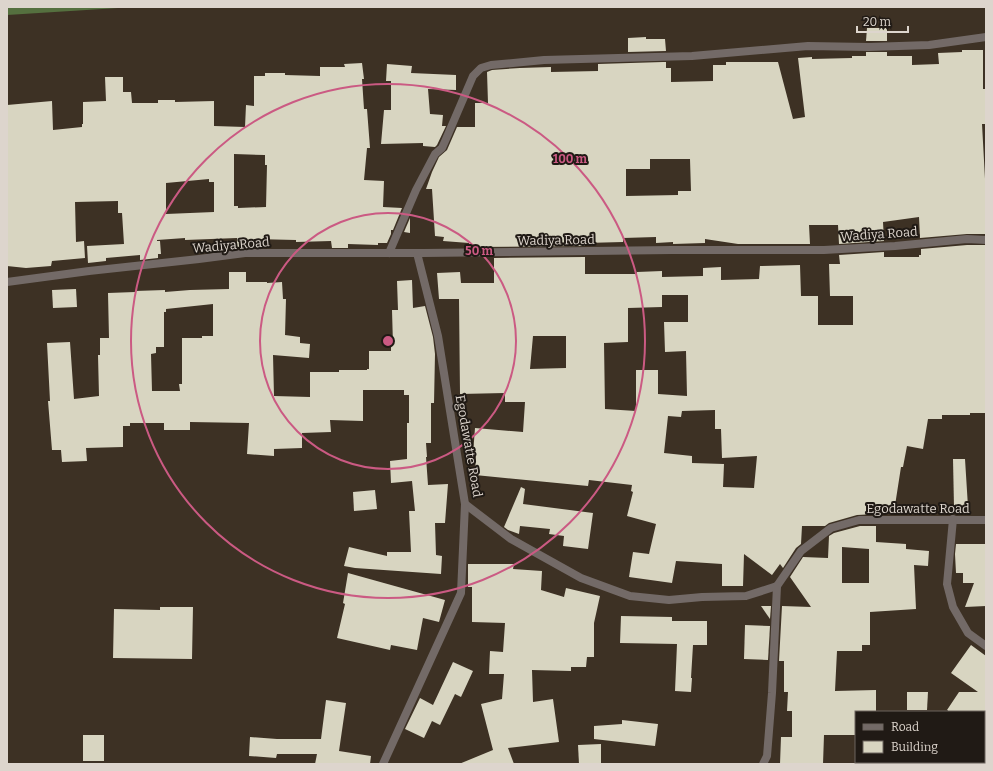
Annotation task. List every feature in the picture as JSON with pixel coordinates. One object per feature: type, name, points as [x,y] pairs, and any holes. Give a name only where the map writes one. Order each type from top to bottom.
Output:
[{"type":"street","points":[[389,253],[416,190],[435,154],[442,148],[473,76],[481,68],[491,65],[544,60],[692,56],[808,46],[869,47],[929,45],[986,37]]},
{"type":"street","name":"Wadiya Road","points":[[7,282],[88,270],[192,260],[245,253],[824,250],[895,246],[967,239],[986,240]]},
{"type":"street","name":"Egodawatte Road","points":[[417,253],[438,336],[465,504],[511,539],[581,578],[630,596],[669,600],[702,597],[746,596],[777,586],[801,550],[831,528],[859,520],[986,520]]},
{"type":"street","points":[[383,764],[461,593],[465,504]]},
{"type":"street","points":[[952,519],[947,584],[953,607],[968,633],[986,646]]},
{"type":"street","points":[[763,764],[767,756],[772,693],[777,586]]},
{"type":"shaded area","points":[[7,7],[134,7],[7,15]]},
{"type":"building","points":[[867,28],[887,28],[887,41],[866,41]]},
{"type":"building","points":[[646,37],[646,39],[665,39],[666,51],[628,52],[628,38]]},
{"type":"building","points":[[962,50],[983,50],[983,89],[986,89],[986,124],[982,124],[986,197],[986,234],[920,238],[919,217],[883,222],[884,241],[839,244],[838,225],[809,225],[810,244],[738,244],[705,239],[705,243],[673,244],[673,242],[656,243],[656,237],[623,238],[623,242],[585,243],[585,246],[469,247],[469,243],[443,241],[444,237],[435,236],[432,189],[426,189],[439,157],[447,150],[457,127],[475,127],[475,103],[488,103],[487,72],[492,70],[551,67],[551,72],[598,71],[598,64],[666,62],[666,68],[671,68],[671,82],[713,81],[713,65],[726,65],[726,62],[778,62],[793,119],[805,117],[798,58],[852,58],[852,56],[866,56],[866,52],[887,52],[887,56],[912,56],[912,65],[939,64],[938,53],[962,52]],"holes":[[[650,159],[690,159],[691,191],[678,191],[678,195],[626,196],[626,169],[650,169]]]},
{"type":"building","points":[[362,63],[364,79],[362,79],[364,109],[367,109],[370,148],[367,148],[364,180],[384,181],[383,207],[402,208],[393,230],[391,230],[387,243],[378,243],[378,245],[348,244],[348,248],[332,248],[331,241],[296,242],[296,240],[254,239],[254,247],[237,247],[237,238],[185,240],[185,238],[157,240],[160,241],[161,254],[158,254],[158,258],[140,260],[140,255],[106,258],[106,261],[88,263],[87,246],[124,244],[122,213],[118,213],[118,201],[75,202],[76,242],[84,241],[85,258],[52,261],[51,266],[26,268],[7,266],[7,105],[52,101],[53,130],[82,127],[83,102],[106,101],[105,77],[123,77],[123,92],[131,92],[132,103],[158,103],[158,100],[175,100],[175,102],[214,101],[214,126],[245,127],[246,105],[254,106],[254,76],[265,76],[265,73],[285,73],[285,75],[320,76],[320,67],[345,67],[344,64]],"holes":[[[234,154],[265,155],[265,165],[267,165],[266,207],[238,208],[238,206],[234,206]],[[209,179],[209,182],[214,182],[214,212],[166,214],[166,183]]]},
{"type":"building","points":[[387,64],[412,66],[411,73],[456,75],[456,90],[428,89],[430,114],[443,115],[442,126],[446,126],[435,147],[423,146],[423,143],[381,144],[384,110],[391,110],[391,81],[386,81]]},
{"type":"building","points":[[410,218],[410,233],[404,232]]},
{"type":"building","points":[[986,245],[986,413],[970,413],[970,415],[942,415],[942,419],[928,419],[923,449],[907,446],[903,467],[901,467],[894,512],[876,510],[876,514],[857,515],[829,523],[825,526],[802,526],[801,544],[796,548],[783,568],[780,564],[772,575],[744,554],[743,586],[722,586],[722,564],[676,561],[672,583],[629,577],[633,552],[649,554],[656,524],[627,516],[633,492],[631,491],[632,485],[589,480],[588,486],[475,475],[476,454],[473,454],[475,428],[523,432],[525,402],[505,402],[505,393],[460,394],[459,299],[439,299],[437,273],[460,272],[461,283],[494,283],[494,258],[585,257],[585,274],[637,274],[637,272],[662,271],[662,277],[703,276],[703,268],[721,267],[721,280],[759,279],[760,266],[800,265],[801,296],[818,296],[818,325],[853,325],[853,296],[830,296],[829,264],[840,264],[839,255],[884,252],[884,257],[919,257],[919,255],[921,255],[921,249]],"holes":[[[662,295],[688,295],[688,322],[664,322],[665,352],[686,351],[687,396],[658,394],[658,370],[636,370],[636,411],[605,409],[604,343],[628,342],[628,308],[662,307]],[[533,336],[566,336],[566,368],[530,369]],[[715,410],[715,429],[721,429],[722,458],[757,456],[754,488],[723,487],[724,464],[692,463],[692,456],[664,453],[668,416],[681,417],[682,411]]]},
{"type":"building","points":[[229,272],[246,272],[246,282],[282,282],[283,299],[286,299],[285,335],[300,337],[300,343],[310,344],[309,358],[273,355],[274,396],[310,397],[310,372],[367,370],[369,369],[369,351],[391,351],[391,345],[393,345],[392,310],[398,310],[397,281],[412,280],[413,308],[425,306],[433,337],[435,354],[434,403],[431,403],[431,443],[426,443],[428,485],[448,484],[445,523],[435,523],[436,555],[442,556],[441,574],[344,566],[349,547],[387,556],[387,552],[411,552],[409,511],[415,511],[412,481],[391,483],[390,461],[407,459],[409,395],[404,395],[404,390],[363,390],[363,421],[330,420],[331,432],[302,433],[302,448],[274,449],[274,456],[247,454],[249,423],[190,422],[190,430],[164,430],[164,423],[130,423],[130,426],[123,426],[123,447],[86,448],[87,461],[62,462],[61,450],[52,450],[48,401],[50,401],[47,343],[70,342],[74,399],[99,396],[98,355],[100,355],[100,338],[109,338],[108,293],[229,289]],"holes":[[[213,304],[213,336],[202,336],[202,338],[182,338],[182,384],[179,384],[180,391],[152,391],[151,354],[156,353],[156,347],[164,347],[164,312],[166,312],[166,309]]]},
{"type":"building","points":[[76,289],[77,307],[53,308],[52,290]]},
{"type":"building","points":[[953,459],[965,459],[968,507],[954,507]]},
{"type":"building","points":[[521,487],[525,489],[523,504],[593,513],[588,549],[563,546],[564,536],[549,534],[550,529],[520,526],[519,534],[504,527]]},
{"type":"building","points":[[375,490],[377,509],[354,511],[353,492]]},
{"type":"building","points":[[860,526],[876,526],[876,542],[906,544],[906,549],[929,551],[928,566],[914,565],[916,609],[870,612],[870,645],[862,645],[862,651],[837,651],[835,691],[876,690],[876,711],[855,711],[855,735],[824,735],[823,764],[780,764],[781,737],[792,737],[792,711],[787,711],[788,692],[784,692],[784,661],[779,661],[782,606],[811,607],[790,577],[803,557],[828,558],[829,536],[834,533]],"holes":[[[842,547],[869,549],[869,583],[842,583]]]},
{"type":"building","points":[[956,544],[986,544],[986,606],[965,607],[974,583],[963,583],[963,573],[956,573]]},
{"type":"building","points":[[468,564],[514,564],[513,569],[542,571],[541,590],[564,597],[566,588],[600,596],[594,623],[594,657],[587,657],[586,667],[571,667],[571,671],[532,670],[533,702],[553,699],[559,742],[508,748],[514,764],[459,764],[493,750],[481,704],[502,699],[504,674],[489,674],[490,651],[503,652],[505,623],[472,622],[472,587],[468,587]]},
{"type":"building","points":[[348,573],[445,600],[439,622],[423,618],[417,650],[391,645],[390,650],[337,638],[345,604],[343,603]]},
{"type":"building","points":[[761,606],[771,606],[770,619]]},
{"type":"building","points":[[160,607],[193,607],[192,659],[113,658],[114,609],[160,610]]},
{"type":"building","points":[[621,616],[672,617],[672,621],[707,621],[707,645],[693,645],[691,692],[675,691],[677,644],[620,643]]},
{"type":"building","points":[[745,625],[770,626],[768,660],[744,659]]},
{"type":"building","points":[[971,645],[986,656],[986,712],[948,711],[959,692],[978,692],[951,673]]},
{"type":"building","points":[[453,662],[473,671],[461,697],[455,694],[440,725],[432,721],[424,738],[405,729],[420,698],[433,705]]},
{"type":"building","points":[[907,692],[928,692],[927,710],[907,710]]},
{"type":"building","points":[[326,700],[346,703],[339,751],[371,756],[370,764],[315,764],[317,754],[277,754],[276,758],[249,756],[250,737],[277,739],[321,739]]},
{"type":"building","points":[[622,720],[658,724],[655,746],[594,739],[594,726],[622,724]]},
{"type":"building","points":[[83,735],[104,735],[104,761],[83,761]]},
{"type":"building","points":[[601,744],[601,764],[579,764],[578,745]]}]
